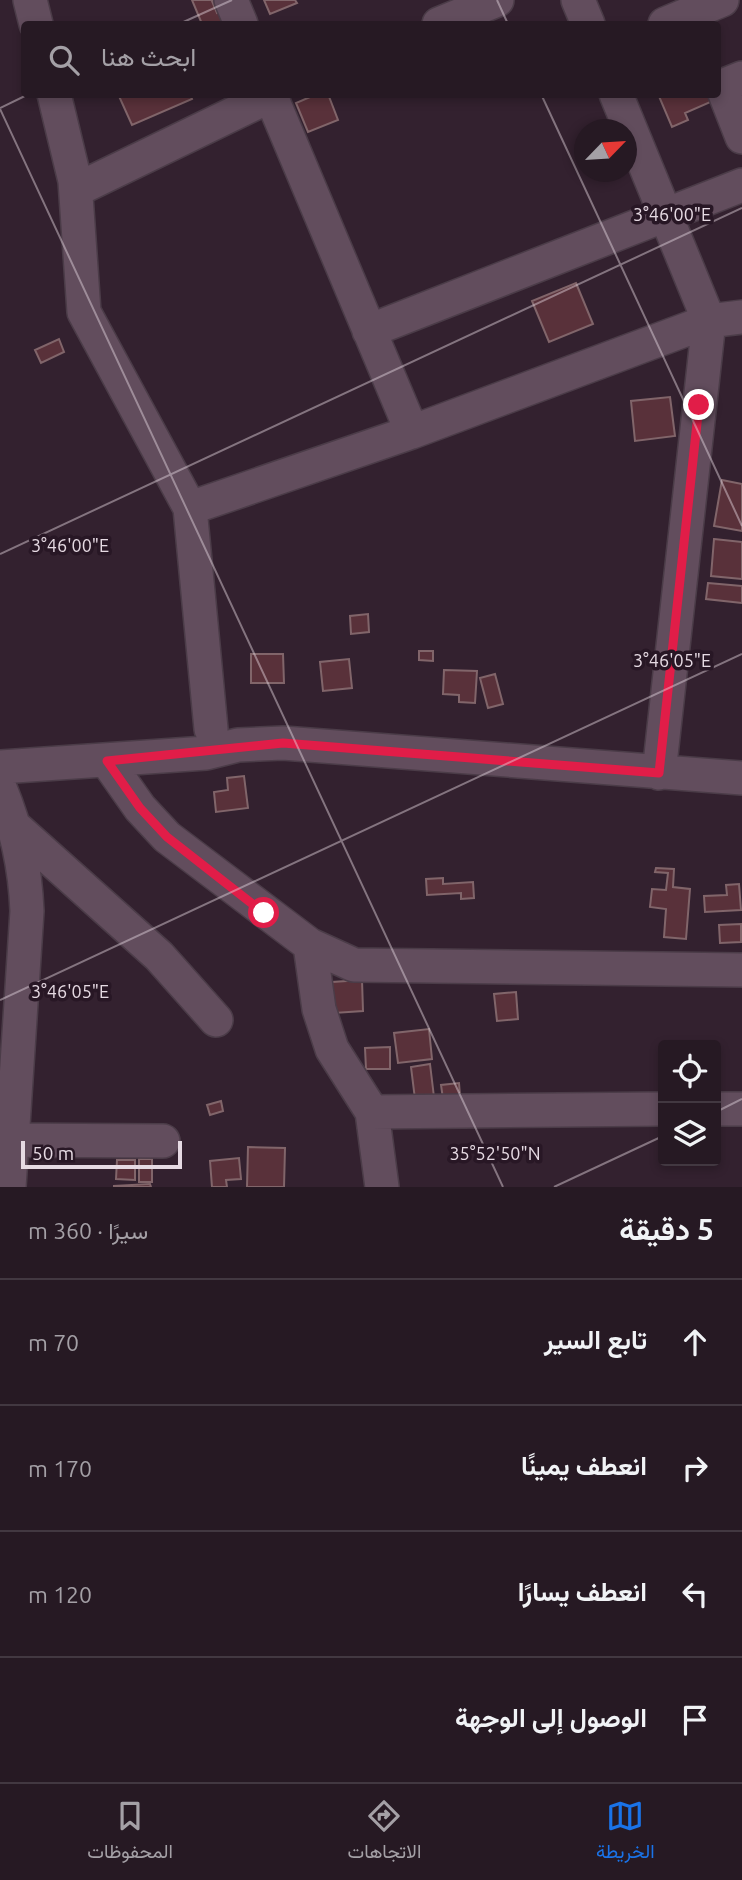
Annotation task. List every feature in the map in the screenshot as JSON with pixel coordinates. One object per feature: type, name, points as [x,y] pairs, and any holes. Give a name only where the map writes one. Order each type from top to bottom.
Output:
[{"type":"street","points":[[30,0],[35,21]]},
{"type":"street","points":[[231,0],[240,21]]},
{"type":"street","points":[[446,21],[497,0]]},
{"type":"street","points":[[578,0],[587,21]]},
{"type":"street","points":[[672,21],[722,0]]},
{"type":"street","points":[[742,78],[722,86],[742,137]]},
{"type":"street","points":[[55,98],[76,190],[84,312],[190,509],[209,741]]},
{"type":"street","points":[[76,190],[266,98]]},
{"type":"street","points":[[273,98],[412,432]]},
{"type":"street","points":[[618,98],[709,321],[659,773]]},
{"type":"street","points":[[369,331],[742,185]]},
{"type":"street","points":[[190,509],[412,432],[709,321],[742,317]]},
{"type":"street","points":[[209,741],[252,762],[742,793]]},
{"type":"street","points":[[0,767],[107,761],[209,741],[238,746],[283,743],[742,778]]},
{"type":"street","points":[[107,761],[140,808],[167,837],[310,945],[354,965],[742,970]]},
{"type":"street","points":[[0,788],[16,828],[26,870],[27,911],[11,970],[6,1140],[9,1187]]},
{"type":"street","points":[[16,828],[159,956],[216,1020]]},
{"type":"street","points":[[310,945],[319,1009],[332,1049],[372,1112],[382,1187]]},
{"type":"street","points":[[372,1112],[658,1109]]},
{"type":"street","points":[[721,1109],[742,1109]]},
{"type":"street","points":[[6,1140],[163,1141]]},
{"type":"building","points":[[192,0],[215,0],[212,1],[217,13],[226,9],[232,21],[201,21]]},
{"type":"building","points":[[264,0],[295,0],[297,3],[270,14]]},
{"type":"building","points":[[120,98],[192,98],[192,99],[132,125]]},
{"type":"building","points":[[308,98],[330,98],[338,120],[308,132],[296,103]]},
{"type":"building","points":[[660,98],[714,98],[685,113],[688,120],[672,127]]},
{"type":"building","points":[[576,283],[593,324],[549,342],[532,301]]},
{"type":"building","points":[[59,339],[64,352],[41,363],[35,350]]},
{"type":"building","points":[[670,397],[675,436],[635,441],[631,401]]},
{"type":"building","points":[[722,480],[742,484],[742,531],[714,526]]},
{"type":"building","points":[[714,539],[742,542],[742,579],[711,576]]},
{"type":"building","points":[[708,583],[742,586],[742,603],[706,599]]},
{"type":"building","points":[[368,614],[369,632],[351,634],[350,616]]},
{"type":"building","points":[[419,651],[433,651],[433,661],[419,660]]},
{"type":"building","points":[[251,654],[283,654],[284,683],[251,683]]},
{"type":"building","points":[[349,659],[352,688],[323,691],[320,662]]},
{"type":"building","points":[[444,670],[477,671],[475,703],[459,702],[459,695],[443,694]]},
{"type":"building","points":[[495,674],[503,704],[488,708],[480,678]]},
{"type":"building","points":[[244,776],[248,808],[216,812],[214,792],[228,790],[227,778]]},
{"type":"building","points":[[656,868],[674,869],[673,887],[690,889],[686,939],[664,937],[666,909],[650,907],[652,889],[666,890],[668,873],[655,872]]},
{"type":"building","points":[[443,878],[443,884],[473,882],[474,898],[461,899],[461,893],[427,895],[426,879]]},
{"type":"building","points":[[739,884],[741,910],[705,912],[704,896],[727,895],[726,885]]},
{"type":"building","points":[[741,924],[741,942],[720,943],[719,925]]},
{"type":"building","points":[[362,980],[363,1011],[334,1013],[332,982]]},
{"type":"building","points":[[516,992],[518,1019],[497,1021],[494,994]]},
{"type":"building","points":[[429,1029],[432,1059],[398,1063],[394,1033]]},
{"type":"building","points":[[390,1047],[390,1069],[366,1069],[365,1048]]},
{"type":"building","points":[[430,1064],[434,1097],[415,1099],[411,1067]]},
{"type":"building","points":[[459,1083],[460,1096],[443,1099],[441,1085]]},
{"type":"building","points":[[221,1101],[223,1111],[210,1115],[207,1105]]},
{"type":"building","points":[[248,1147],[285,1148],[284,1187],[247,1187]]},
{"type":"building","points":[[239,1158],[241,1179],[226,1180],[227,1187],[212,1187],[210,1161]]},
{"type":"building","points":[[139,1159],[152,1159],[152,1182],[139,1182]]},
{"type":"building","points":[[117,1160],[135,1160],[135,1180],[116,1179]]},
{"type":"building","points":[[150,1184],[151,1187],[114,1187],[114,1186]]},
{"type":"route","points":[[264,913],[167,837],[140,808],[107,761],[206,753],[238,746],[283,743],[659,773],[699,405]]}]
